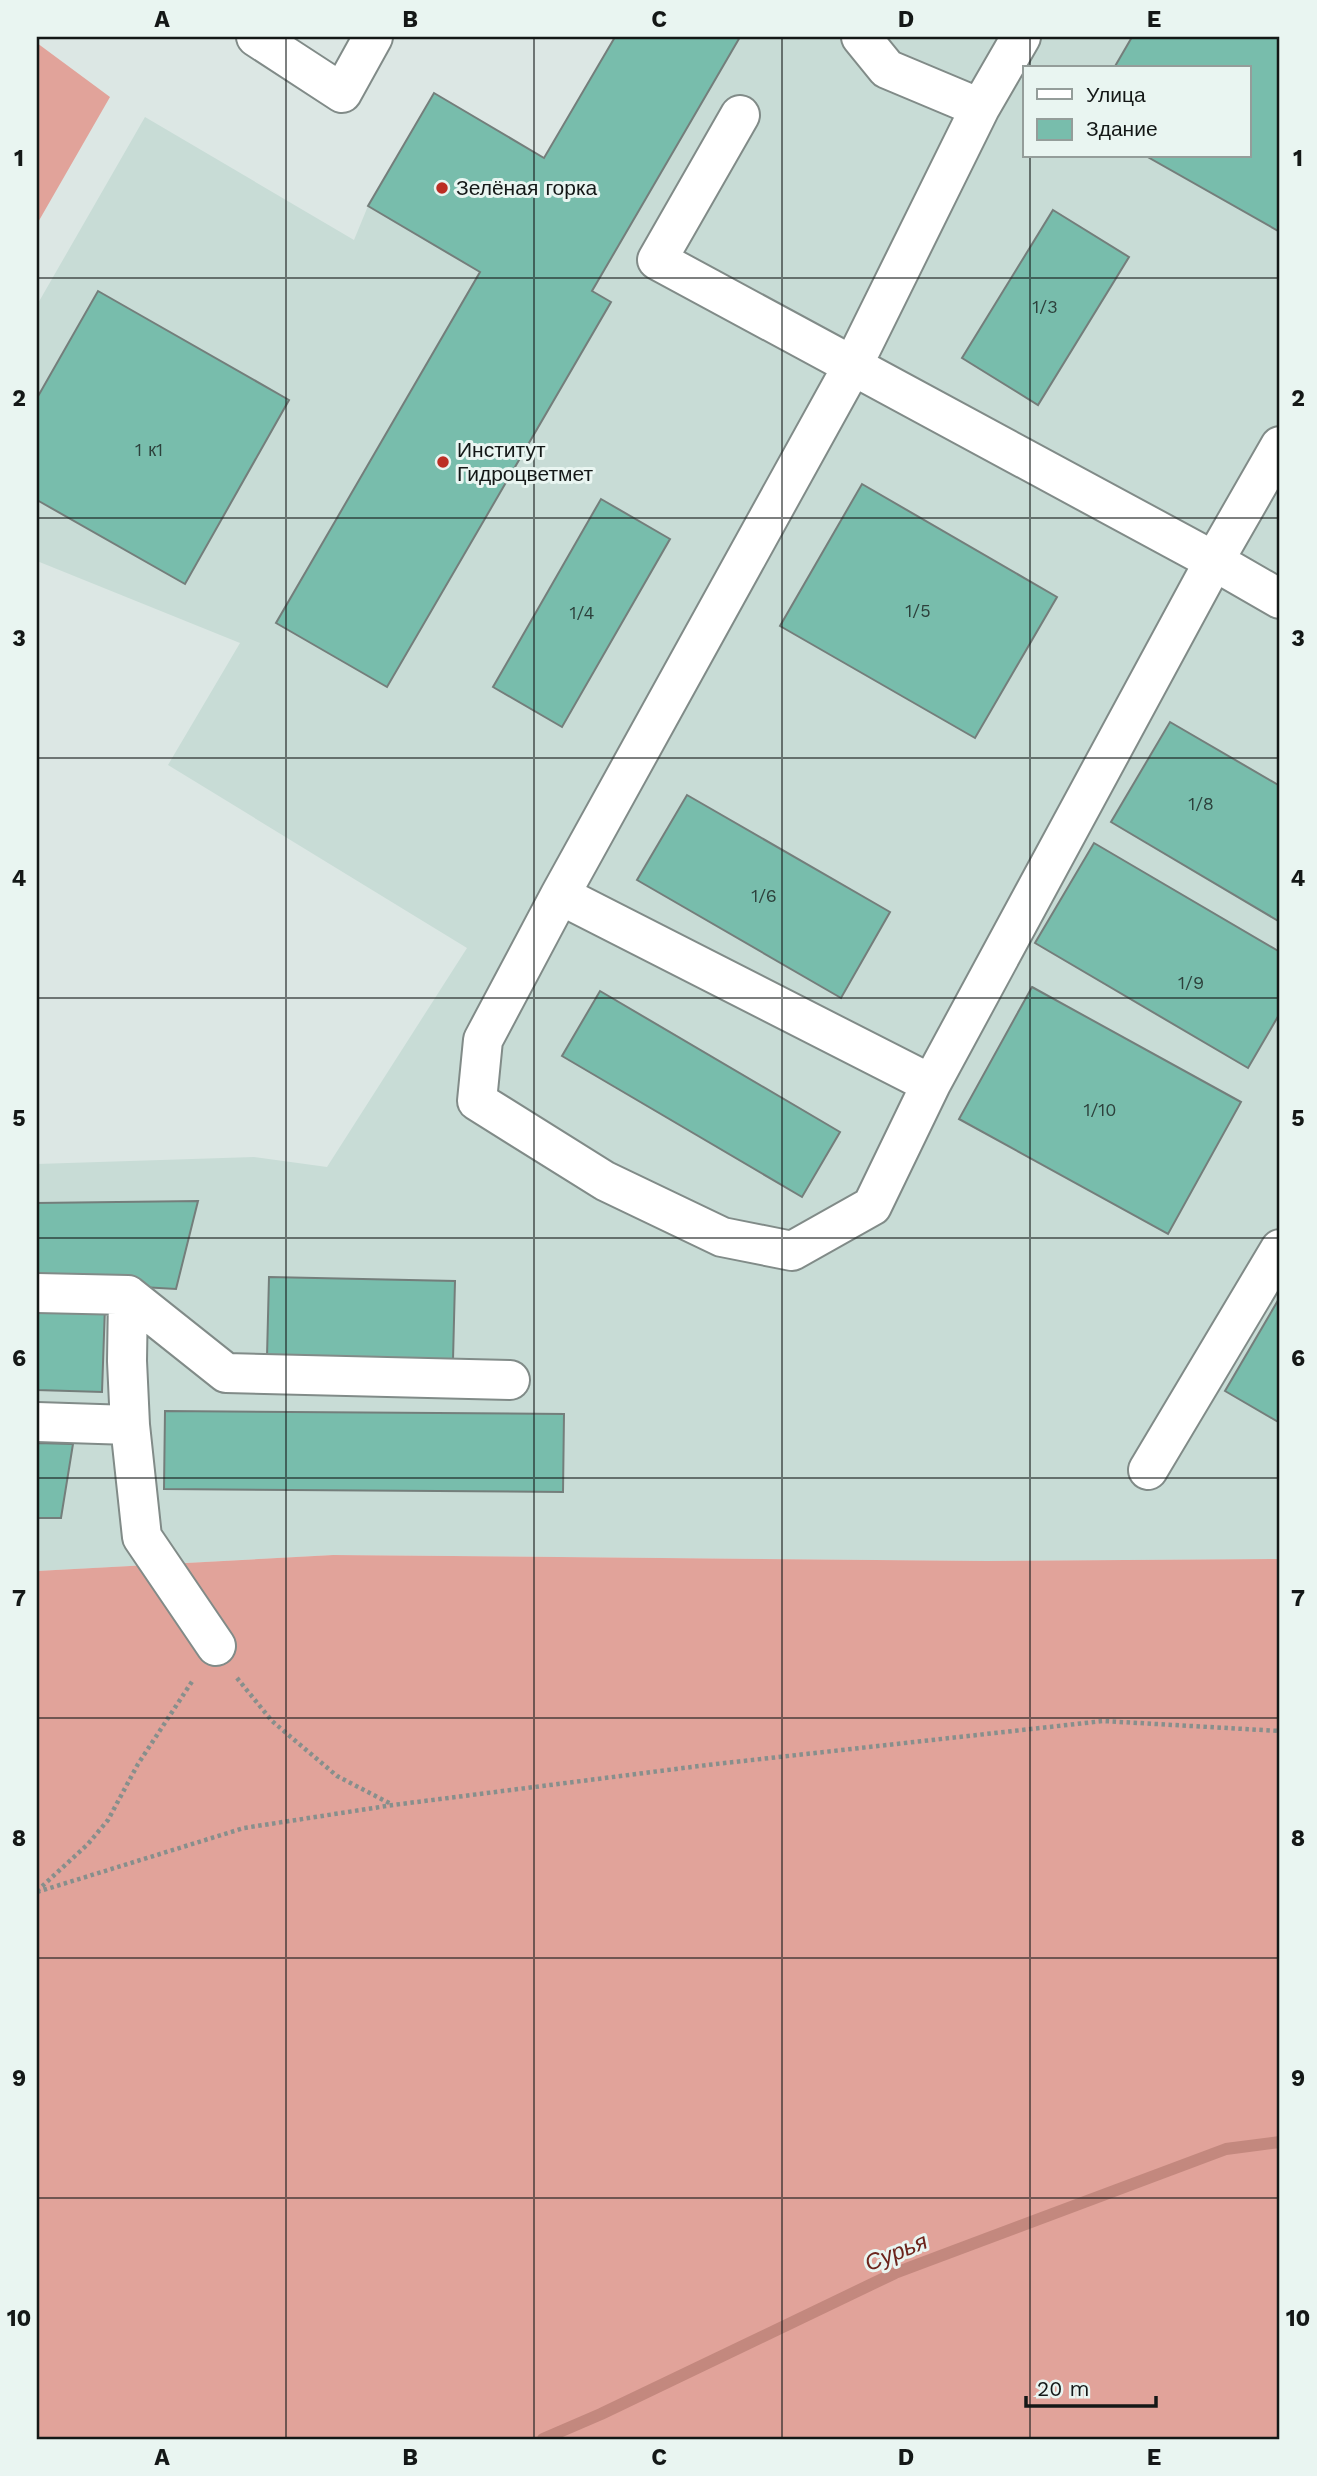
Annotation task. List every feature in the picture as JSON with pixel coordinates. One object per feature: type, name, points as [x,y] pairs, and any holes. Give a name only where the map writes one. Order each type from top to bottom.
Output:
[{"type":"lane","points":[[269,40],[342,93],[373,37]]},
{"type":"lane","points":[[861,37],[887,69],[980,108]]},
{"type":"lane","points":[[1021,37],[980,108],[853,365],[560,895],[484,1040],[477,1101],[605,1181],[722,1237],[792,1251],[872,1206],[931,1084],[1214,561],[1280,446]]},
{"type":"lane","points":[[740,115],[657,260],[1280,598]]},
{"type":"lane","points":[[560,895],[931,1084]]},
{"type":"lane","points":[[1148,1470],[1280,1250]]},
{"type":"lane","points":[[37,1293],[128,1295],[226,1373],[510,1380]]},
{"type":"lane","points":[[128,1295],[130,1425],[142,1537],[216,1646]]},
{"type":"lane","points":[[37,1422],[130,1425]]},
{"type":"path","points":[[37,1892],[88,1844],[108,1820],[138,1764],[216,1646],[245,1690],[272,1721],[337,1776],[393,1805]]},
{"type":"path","points":[[37,1892],[244,1828],[393,1805],[707,1765],[1103,1721],[1280,1731]]},
{"type":"shaded area","points":[[615,37],[1280,37],[1280,1559],[987,1561],[333,1555],[37,1571],[37,1164],[254,1157],[327,1167],[467,948],[168,765],[240,643],[37,561],[37,305],[145,117],[354,240],[368,206],[434,93],[544,158]]},
{"type":"shaded area","points":[[37,43],[110,97],[37,224]]},
{"type":"shaded area","points":[[333,1555],[987,1561],[1280,1559],[1280,2439],[37,2439],[37,1571]]},
{"type":"building","name":"Институт Гидроцветмет","points":[[615,37],[740,37],[592,291],[611,302],[387,687],[276,623],[480,272],[368,206],[434,93],[544,158]]},
{"type":"building","points":[[1132,37],[1280,37],[1280,232],[1150,158],[1250,158],[1250,66],[1115,66]]},
{"type":"building","points":[[1053,210],[1129,257],[1038,405],[962,358]]},
{"type":"building","points":[[98,291],[289,400],[185,584],[37,500],[37,398]]},
{"type":"building","points":[[862,484],[1057,597],[975,738],[780,626]]},
{"type":"building","points":[[601,499],[670,539],[562,727],[493,687]]},
{"type":"building","points":[[1170,722],[1280,786],[1280,922],[1111,822]]},
{"type":"building","points":[[687,795],[890,912],[841,998],[637,880]]},
{"type":"building","points":[[1094,843],[1280,952],[1280,1013],[1248,1068],[1035,943]]},
{"type":"building","points":[[1032,987],[1241,1102],[1168,1234],[959,1119]]},
{"type":"building","points":[[600,991],[840,1132],[802,1197],[562,1056]]},
{"type":"building","points":[[198,1201],[176,1289],[37,1281],[37,1203]]},
{"type":"building","points":[[269,1277],[455,1281],[453,1360],[267,1357]]},
{"type":"building","points":[[1280,1297],[1280,1423],[1225,1391]]},
{"type":"building","points":[[37,1304],[105,1306],[102,1392],[37,1390]]},
{"type":"building","points":[[165,1411],[564,1414],[563,1492],[164,1489]]},
{"type":"building","points":[[37,1443],[73,1444],[61,1518],[37,1518]]},
{"type":"waterway","name":"Сурья","points":[[543,2439],[601,2414],[895,2273],[1226,2149],[1280,2142]]},
{"type":"place","name":"Зелёная горка","points":[[442,188]]},
{"type":"place","name":"Институт Гидроцветмет","points":[[443,462]]}]
